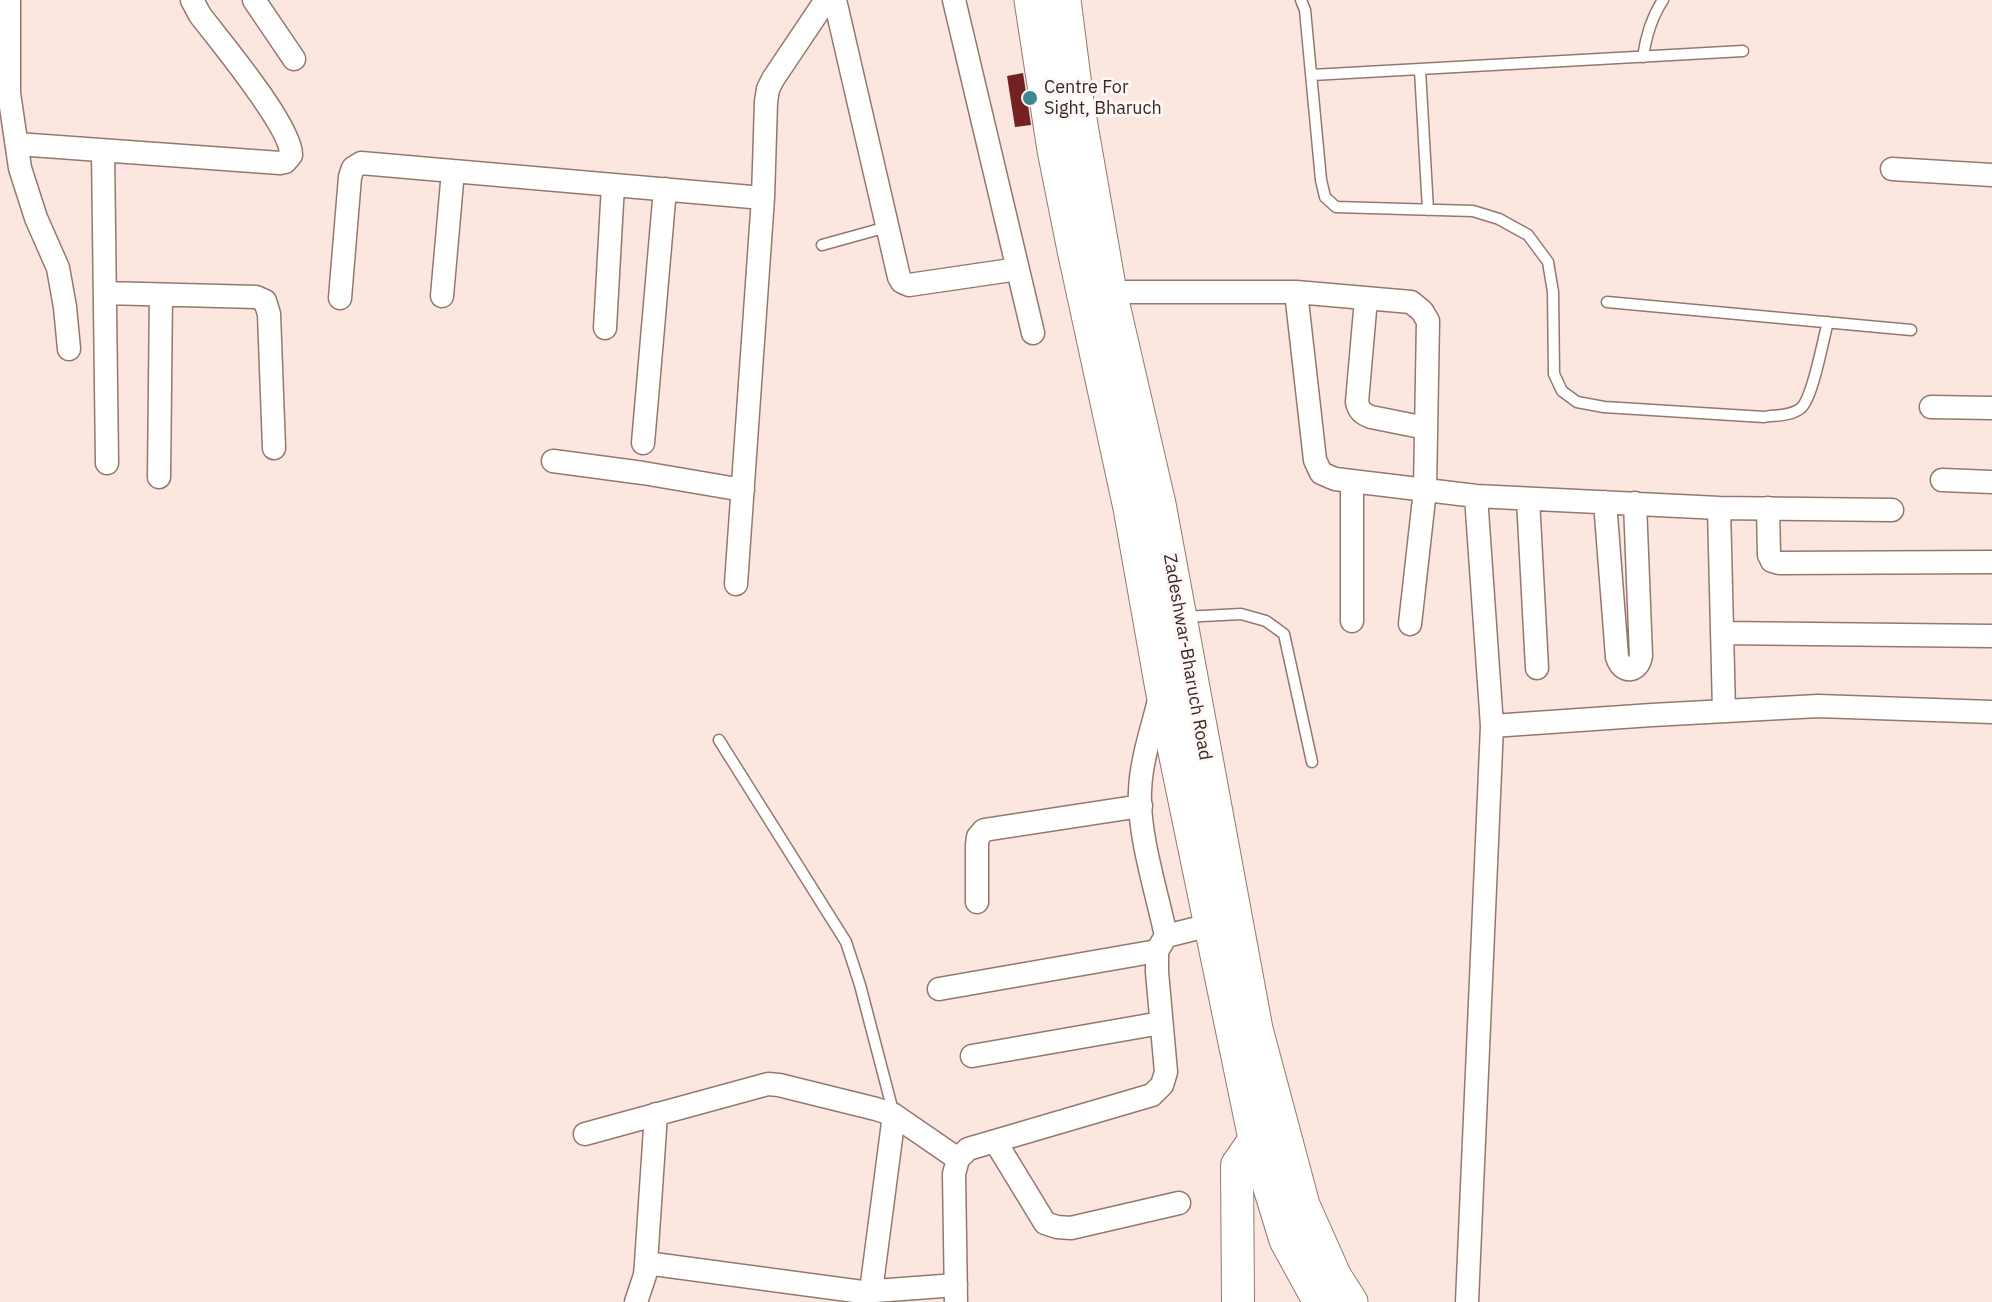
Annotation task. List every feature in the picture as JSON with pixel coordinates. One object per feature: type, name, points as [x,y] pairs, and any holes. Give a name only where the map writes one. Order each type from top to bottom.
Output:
[{"type":"main road","name":"Zadeshwar-Bharuch Road","points":[[1031,0],[1054,150],[1130,508],[1162,689],[1255,1139],[1286,1240],[1320,1302]]},
{"type":"main road","name":"Zadeshwar-Bharuch Road","points":[[1067,0],[1077,102],[1110,292],[1160,504],[1256,1029],[1303,1205],[1335,1276],[1351,1302]]},
{"type":"street","points":[[9,0],[9,93],[20,168],[24,186],[58,268],[69,349]]},
{"type":"street","points":[[17,144],[280,163],[290,158],[289,142],[261,94],[200,15],[192,0]]},
{"type":"street","points":[[254,0],[294,59]]},
{"type":"street","points":[[736,584],[763,198],[768,89],[826,0]]},
{"type":"street","points":[[834,0],[899,277],[909,285],[1018,269]]},
{"type":"street","points":[[954,0],[1033,333]]},
{"type":"street","points":[[103,151],[107,463]]},
{"type":"street","points":[[340,298],[350,177],[353,168],[361,163],[763,198]]},
{"type":"street","points":[[1892,169],[1992,175]]},
{"type":"street","points":[[442,296],[453,171]]},
{"type":"street","points":[[605,328],[613,185]]},
{"type":"street","points":[[643,443],[666,189]]},
{"type":"street","points":[[1110,292],[1296,292],[1411,303],[1422,310],[1428,321],[1425,490],[1410,624]]},
{"type":"street","points":[[1296,292],[1315,460],[1321,473],[1335,479],[1476,496],[1528,499],[1719,508],[1892,510]]},
{"type":"street","points":[[105,293],[256,297],[265,302],[268,314],[274,448]]},
{"type":"street","points":[[159,477],[161,295]]},
{"type":"street","points":[[1366,298],[1358,408],[1363,414],[1371,417],[1426,428]]},
{"type":"street","points":[[1931,407],[1992,408]]},
{"type":"street","points":[[553,461],[644,473],[743,490]]},
{"type":"street","points":[[1942,480],[1992,482]]},
{"type":"street","points":[[1352,481],[1352,621]]},
{"type":"street","points":[[1467,1302],[1492,726],[1476,496]]},
{"type":"street","points":[[1528,499],[1536,668]]},
{"type":"street","points":[[1605,502],[1617,657],[1619,665],[1625,669],[1634,669],[1640,663],[1641,656],[1635,503]]},
{"type":"street","points":[[1719,508],[1724,711]]},
{"type":"street","points":[[1768,508],[1769,555],[1772,561],[1779,563],[1992,562]]},
{"type":"street","points":[[1722,633],[1992,636]]},
{"type":"street","points":[[646,1263],[851,1291],[956,1293],[954,1174],[958,1159],[968,1149],[1152,1095],[1162,1084],[1166,1072],[1157,972],[1162,943],[1144,836],[1140,791],[1146,753],[1162,689]]},
{"type":"street","points":[[1492,726],[1818,706],[1992,712]]},
{"type":"street","points":[[977,902],[977,845],[978,837],[984,830],[1141,806]]},
{"type":"street","points":[[939,989],[1162,943],[1210,925]]},
{"type":"street","points":[[972,1056],[1161,1023]]},
{"type":"street","points":[[585,1134],[768,1084],[865,1106],[894,1115],[958,1159]]},
{"type":"street","points":[[636,1302],[645,1275],[656,1114]]},
{"type":"street","points":[[871,1291],[894,1115]]},
{"type":"street","points":[[1238,1302],[1237,1165],[1255,1139]]},
{"type":"street","points":[[995,1141],[1045,1223],[1071,1228],[1179,1203]]},
{"type":"lane","points":[[1301,0],[1305,10],[1321,180],[1325,196],[1336,207],[1473,211],[1499,219],[1528,235],[1548,262],[1553,292],[1554,374],[1562,391],[1577,402],[1604,407],[1753,416],[1785,414],[1802,407],[1810,390],[1828,322]]},
{"type":"lane","points":[[1643,57],[1646,36],[1655,12],[1663,0]]},
{"type":"lane","points":[[1311,75],[1743,51]]},
{"type":"lane","points":[[1420,70],[1428,210]]},
{"type":"lane","points":[[822,245],[887,227]]},
{"type":"lane","points":[[1607,302],[1911,330]]},
{"type":"lane","points":[[1179,617],[1241,614],[1266,621],[1284,634],[1312,762]]},
{"type":"lane","points":[[719,740],[846,942],[860,985],[894,1115]]},
{"type":"building","points":[[1023,73],[1031,125],[1015,127],[1007,76]]},
{"type":"place","name":"Centre For Sight, Bharuch","points":[[1030,98]]}]
